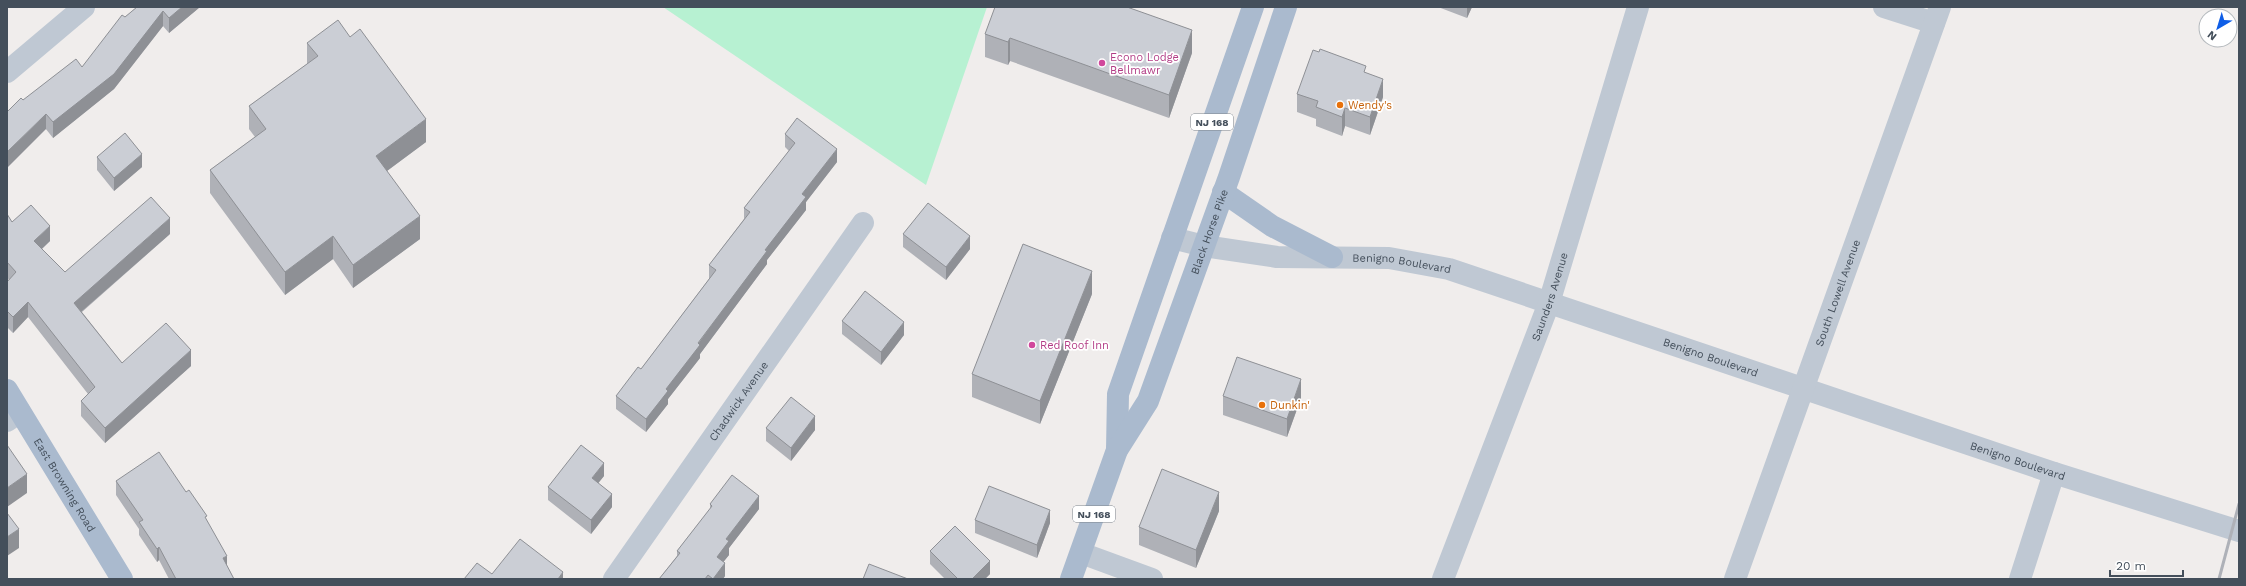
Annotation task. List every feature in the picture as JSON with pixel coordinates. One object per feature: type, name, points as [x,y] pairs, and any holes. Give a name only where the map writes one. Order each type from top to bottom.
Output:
[{"type":"main road","name":"Black Horse Pike","points":[[1117,450],[1118,394],[1253,7]]},
{"type":"main road","name":"Black Horse Pike","points":[[1072,579],[1117,450],[1148,401],[1223,192],[1286,7]]},
{"type":"main road","points":[[1223,192],[1272,226],[1332,257]]},
{"type":"main road","name":"East Browning Road","points":[[7,390],[14,416],[122,579]]},
{"type":"street","points":[[7,72],[84,7]]},
{"type":"street","name":"Saunders Avenue","points":[[1443,579],[1549,303],[1638,7]]},
{"type":"street","points":[[1884,7],[1937,15]]},
{"type":"street","name":"South Lowell Avenue","points":[[1735,579],[1937,15]]},
{"type":"street","name":"Chadwick Avenue","points":[[614,579],[863,223]]},
{"type":"street","name":"Benigno Boulevard","points":[[1172,238],[1204,246],[1277,257],[1368,257],[1416,262],[1472,276],[1802,389],[2054,473],[2239,531]]},
{"type":"street","points":[[2020,579],[2054,473]]},
{"type":"street","points":[[1081,553],[1152,579]]},
{"type":"green space","points":[[663,7],[987,7],[926,185]]},
{"type":"building","points":[[137,7],[182,7],[169,18],[163,11],[114,74],[53,122],[46,114],[7,152],[7,112],[21,98],[23,100],[76,59],[82,67],[122,15],[125,17]]},
{"type":"building","name":"Econo Lodge Bellmawr","points":[[995,7],[1127,7],[1192,30],[1169,95],[1010,38],[1008,42],[985,34]]},
{"type":"building","points":[[338,20],[350,37],[360,29],[426,119],[376,156],[420,216],[353,265],[333,236],[285,272],[210,170],[266,129],[249,106],[318,56],[307,43]]},
{"type":"building","name":"Wendy's","points":[[1320,49],[1366,66],[1364,72],[1383,79],[1370,117],[1345,108],[1342,117],[1316,107],[1318,101],[1297,94],[1313,50],[1319,52]]},
{"type":"building","points":[[797,118],[837,149],[802,194],[806,197],[765,250],[767,251],[698,343],[700,345],[666,389],[668,391],[646,419],[616,396],[638,367],[641,369],[716,270],[709,265],[750,212],[744,208],[795,143],[785,134]]},
{"type":"building","points":[[125,133],[142,154],[114,178],[97,157]]},
{"type":"building","points":[[151,197],[170,218],[74,303],[122,363],[166,323],[191,350],[105,428],[81,401],[95,387],[28,302],[13,317],[7,311],[7,282],[16,272],[7,262],[7,214],[12,222],[31,205],[50,226],[34,241],[65,272]]},
{"type":"building","points":[[928,203],[970,236],[946,267],[903,234]]},
{"type":"building","name":"Red Roof Inn","points":[[1023,244],[1092,271],[1040,401],[972,374]]},
{"type":"building","points":[[865,291],[904,322],[881,352],[842,321]]},
{"type":"building","points":[[1237,357],[1301,379],[1287,419],[1223,396]]},
{"type":"building","points":[[791,397],[815,416],[791,448],[766,428]]},
{"type":"building","points":[[7,445],[27,474],[7,488]]},
{"type":"building","points":[[581,445],[604,463],[592,478],[612,494],[591,520],[548,487]]},
{"type":"building","points":[[159,452],[186,492],[189,490],[207,516],[205,517],[227,556],[223,558],[234,579],[176,579],[159,547],[157,549],[139,522],[143,520],[116,481]]},
{"type":"building","points":[[1162,469],[1219,492],[1196,550],[1139,527]]},
{"type":"building","points":[[732,475],[759,496],[726,539],[729,541],[717,557],[725,563],[713,579],[708,575],[705,579],[659,579],[680,553],[677,551],[712,506],[710,504]]},
{"type":"building","points":[[989,486],[1050,510],[1037,545],[975,520]]},
{"type":"building","points":[[7,513],[19,529],[7,537]]},
{"type":"building","points":[[955,526],[990,561],[972,579],[958,579],[930,551]]},
{"type":"building","points":[[520,539],[563,572],[558,579],[464,579],[477,563],[492,574]]},
{"type":"building","points":[[869,564],[908,579],[863,579]]},
{"type":"railway","points":[[2219,579],[2239,504]]},
{"type":"place","name":"Econo Lodge Bellmawr","points":[[1102,63]]},
{"type":"place","name":"Wendy's","points":[[1340,105]]},
{"type":"place","name":"Red Roof Inn","points":[[1032,345]]},
{"type":"place","name":"Dunkin'","points":[[1262,405]]}]
